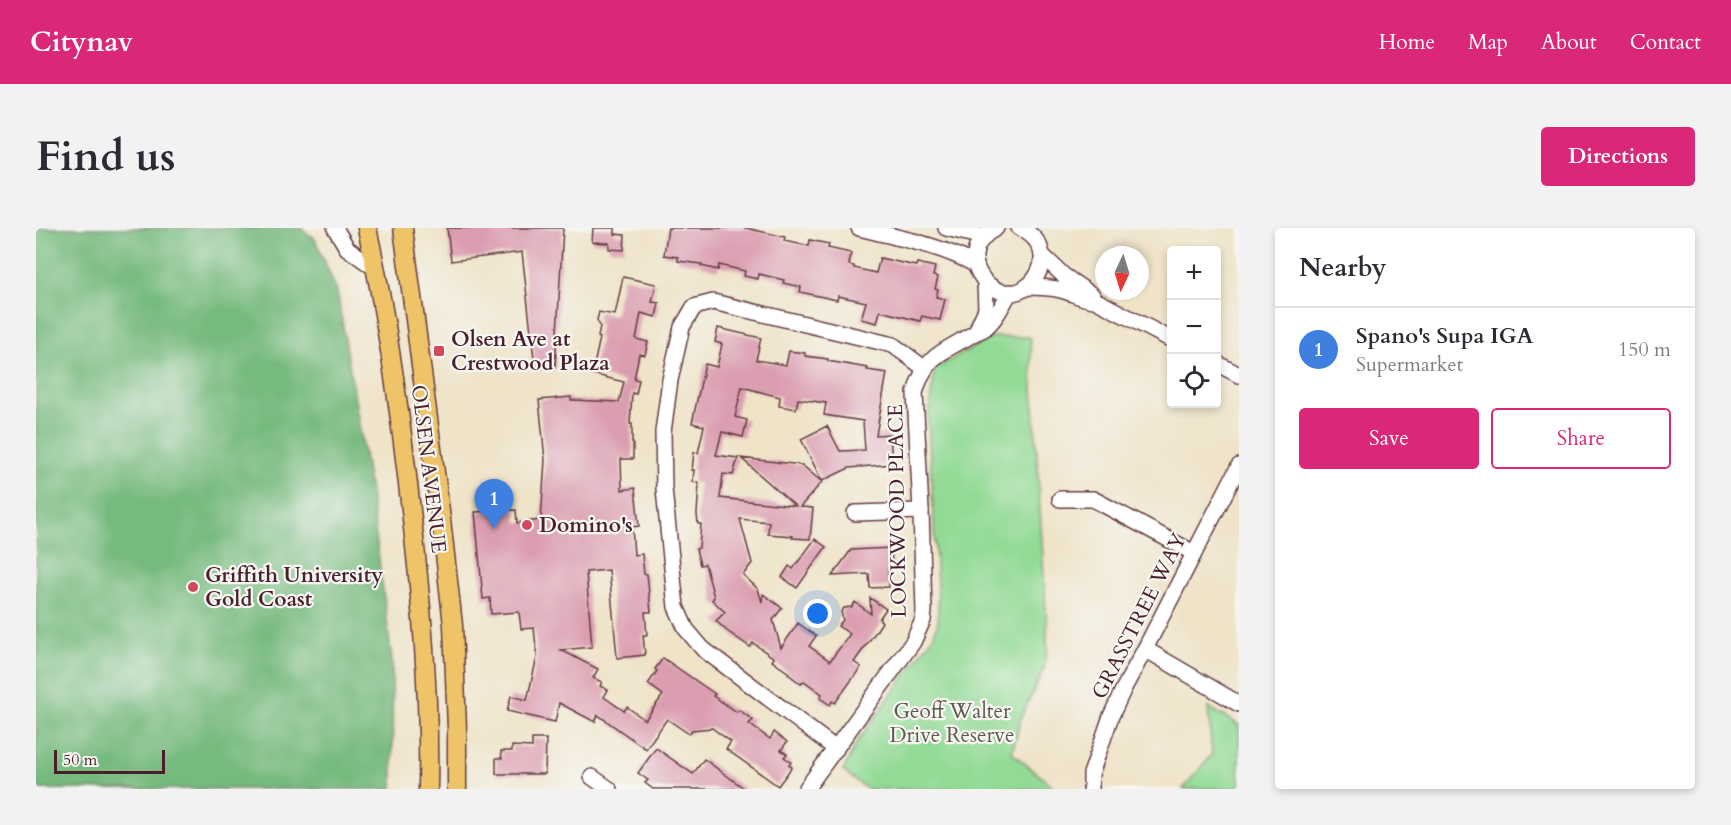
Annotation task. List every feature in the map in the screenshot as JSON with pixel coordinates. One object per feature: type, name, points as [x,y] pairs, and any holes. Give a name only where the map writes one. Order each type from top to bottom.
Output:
[{"type":"main road","name":"OLSEN AVENUE","points":[[367,228],[396,385],[418,566],[428,691],[428,789]]},
{"type":"main road","name":"OLSEN AVENUE","points":[[403,228],[435,465],[453,625],[457,789]]},
{"type":"street","points":[[335,228],[347,248],[376,269]]},
{"type":"street","points":[[859,228],[932,246],[976,265]]},
{"type":"street","points":[[946,228],[990,232]]},
{"type":"street","points":[[990,232],[977,247],[975,258],[981,278],[999,291],[1018,291],[1026,287],[1038,274],[1042,255],[1033,233],[1019,228]]},
{"type":"street","points":[[1042,255],[1064,276],[1091,294],[1095,300]]},
{"type":"street","points":[[976,332],[986,309],[985,283]]},
{"type":"street","points":[[1026,287],[1064,290],[1085,299],[1095,300],[1167,336]]},
{"type":"street","points":[[836,749],[703,649],[686,629],[676,607],[664,489],[663,432],[670,380],[682,327],[694,307],[713,302],[893,345],[924,368],[938,354],[992,321],[1010,292]]},
{"type":"street","points":[[1221,366],[1239,375]]},
{"type":"street","name":"LOCKWOOD PLACE","points":[[806,789],[913,642],[923,620],[921,511],[915,393],[924,368]]},
{"type":"street","name":"GRASSTREE WAY","points":[[1091,789],[1091,774],[1111,716],[1239,466]]},
{"type":"street","points":[[1060,499],[1093,499],[1194,553]]},
{"type":"street","points":[[855,513],[921,511]]},
{"type":"street","points":[[1145,649],[1239,704]]},
{"type":"street","points":[[592,777],[609,789]]},
{"type":"green space","name":"Griffith University Gold Coast","points":[[36,228],[301,228],[315,239],[337,291],[370,490],[392,660],[393,789],[36,789]]},
{"type":"green space","name":"Geoff Walter Drive Reserve","points":[[993,337],[1030,337],[1047,628],[1044,668],[1022,715],[1012,753],[1056,789],[867,789],[843,771],[857,742],[933,637],[938,622],[928,418],[935,368]]},
{"type":"green space","points":[[1208,707],[1239,725],[1239,789],[1183,789],[1212,754]]},
{"type":"building","points":[[447,228],[563,228],[555,368],[535,368],[522,252],[451,261]]},
{"type":"building","points":[[593,228],[615,228],[615,234],[625,235],[624,250],[609,249],[609,243],[592,242]]},
{"type":"building","points":[[668,228],[746,228],[785,237],[784,241],[809,246],[810,240],[829,244],[828,248],[851,253],[849,265],[876,273],[880,258],[916,266],[917,263],[935,267],[933,276],[938,277],[936,297],[945,299],[940,320],[922,316],[920,321],[880,311],[877,323],[861,319],[866,302],[838,296],[837,300],[800,292],[801,287],[783,283],[784,280],[759,274],[758,279],[744,276],[745,271],[719,265],[718,270],[701,266],[702,264],[678,261],[678,257],[664,255]]},
{"type":"building","points":[[623,277],[656,284],[652,302],[659,303],[656,317],[641,313],[636,339],[648,342],[645,355],[639,354],[634,379],[639,380],[636,394],[632,393],[630,424],[632,424],[633,459],[621,459],[622,490],[635,488],[639,526],[632,527],[634,555],[642,554],[644,574],[647,574],[651,612],[645,612],[647,635],[643,635],[645,655],[617,658],[609,570],[586,572],[592,647],[561,650],[598,669],[593,678],[602,682],[600,686],[608,690],[604,697],[624,711],[627,707],[645,720],[663,695],[648,684],[663,658],[715,694],[713,696],[753,720],[749,724],[770,739],[774,732],[787,742],[781,750],[787,754],[784,757],[791,762],[789,765],[792,767],[778,786],[726,749],[731,742],[712,728],[692,730],[689,734],[667,719],[646,749],[598,715],[595,722],[559,703],[555,722],[507,711],[511,696],[527,700],[537,657],[534,628],[521,629],[519,612],[491,614],[490,598],[483,599],[475,512],[516,510],[517,523],[541,520],[545,460],[539,400],[571,397],[571,400],[619,402],[624,382],[592,374],[600,338],[598,337],[600,326],[597,320],[599,312],[615,315]]},
{"type":"building","points":[[718,328],[761,338],[756,360],[786,365],[789,351],[887,373],[876,435],[890,434],[892,464],[849,468],[822,481],[801,439],[827,426],[840,451],[865,450],[863,421],[824,415],[826,403],[798,399],[796,409],[779,406],[780,397],[742,387],[735,417],[747,420],[743,437],[722,432],[716,455],[738,458],[733,475],[723,474],[720,498],[795,506],[741,458],[802,465],[822,482],[800,507],[813,508],[810,539],[768,534],[769,522],[740,519],[752,563],[743,575],[758,589],[762,602],[763,594],[782,608],[773,620],[781,648],[798,623],[816,636],[809,646],[830,661],[850,634],[838,626],[843,620],[841,612],[844,608],[852,607],[855,602],[871,614],[870,598],[886,609],[879,619],[882,622],[854,662],[861,667],[835,703],[832,701],[830,705],[820,698],[822,694],[804,681],[801,684],[772,661],[774,658],[753,643],[750,647],[716,621],[725,612],[712,600],[714,597],[705,564],[700,565],[696,549],[699,548],[701,524],[698,524],[697,514],[699,483],[693,482],[694,470],[692,470],[694,452],[698,453],[704,426],[692,423],[705,364],[717,367],[722,344],[715,342]]},
{"type":"building","points":[[815,539],[826,547],[797,588],[782,577],[789,566],[793,569]]},
{"type":"building","points":[[891,548],[892,568],[888,569],[889,587],[870,588],[869,574],[832,576],[851,550]]},
{"type":"building","points":[[532,739],[546,739],[545,774],[496,774],[496,758],[502,758],[501,751],[512,751],[512,746],[532,747]]},
{"type":"building","points":[[656,748],[693,774],[704,759],[745,789],[653,789],[645,783],[648,780],[638,773]]},
{"type":"place","name":"Olsen Ave at Crestwood Plaza","points":[[439,351]]},
{"type":"place","name":"Domino's","points":[[527,525]]},
{"type":"place","name":"Spano's Supa IGA","points":[[494,529]]},
{"type":"place","name":"Griffith University Gold Coast","points":[[193,587]]}]
